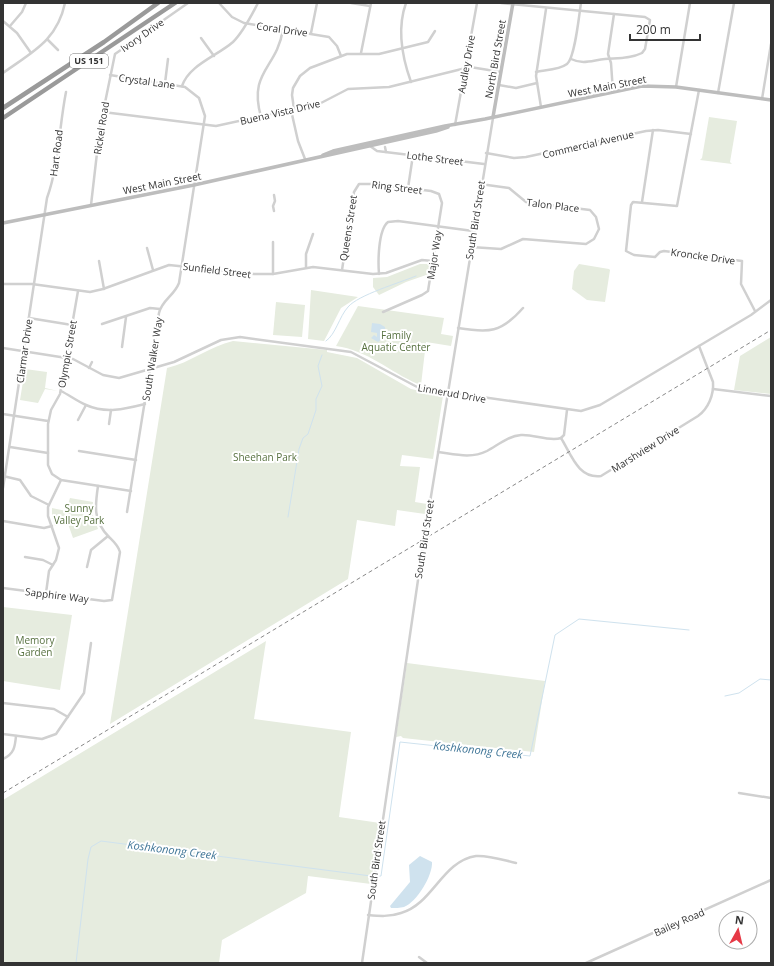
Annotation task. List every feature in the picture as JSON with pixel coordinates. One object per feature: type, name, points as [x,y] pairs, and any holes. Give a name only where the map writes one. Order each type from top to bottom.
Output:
[{"type":"highway","name":"US 151","points":[[3,108],[104,42],[158,3]]},
{"type":"highway","name":"US 151","points":[[3,118],[175,3]]},
{"type":"main road","name":"North Bird Street","points":[[493,117],[513,4]]},
{"type":"main road","name":"West Main Street","points":[[323,156],[343,149],[445,126],[647,86],[676,87],[771,100]]},
{"type":"main road","name":"West Main Street","points":[[3,223],[194,185],[436,131],[448,126]]},
{"type":"street","points":[[10,26],[22,12],[26,3]]},
{"type":"street","points":[[3,72],[48,40],[60,20],[65,3]]},
{"type":"street","name":"Ivory Drive","points":[[116,53],[188,3]]},
{"type":"street","name":"Coral Drive","points":[[219,3],[232,17],[247,24],[329,37],[337,46],[341,56]]},
{"type":"street","points":[[182,86],[188,75],[233,42],[247,24],[258,3]]},
{"type":"street","points":[[311,33],[317,3]]},
{"type":"street","points":[[351,3],[370,4],[361,53]]},
{"type":"street","points":[[406,3],[402,22],[403,48],[411,82]]},
{"type":"street","name":"Audley Drive","points":[[455,125],[477,3]]},
{"type":"street","points":[[501,3],[580,12],[614,14],[649,19],[648,30],[642,53],[586,62],[571,58]]},
{"type":"street","points":[[536,72],[563,66],[571,58],[581,3]]},
{"type":"street","points":[[676,87],[690,3]]},
{"type":"street","points":[[718,93],[734,3]]},
{"type":"street","points":[[542,107],[536,72],[546,8]]},
{"type":"street","points":[[612,92],[610,59],[608,54],[614,14]]},
{"type":"street","points":[[3,21],[18,34],[31,53]]},
{"type":"street","points":[[261,117],[257,94],[259,81],[277,52],[283,29]]},
{"type":"street","points":[[306,159],[298,141],[292,110],[292,95],[300,76],[310,68],[341,56],[361,53],[379,54],[428,42],[435,31]]},
{"type":"street","points":[[201,38],[214,56]]},
{"type":"street","points":[[48,40],[58,50]]},
{"type":"street","points":[[762,99],[771,44]]},
{"type":"street","name":"Rickel Road","points":[[91,205],[103,112],[116,53]]},
{"type":"street","points":[[165,83],[168,59]]},
{"type":"street","name":"Buena Vista Drive","points":[[103,112],[204,126],[223,125],[321,103],[348,89],[389,87],[473,67],[501,72]]},
{"type":"street","name":"Crystal Lane","points":[[110,76],[182,86],[194,93],[202,103],[205,116],[194,185]]},
{"type":"street","points":[[499,85],[516,88],[537,83]]},
{"type":"street","points":[[653,130],[642,202],[677,206],[699,90]]},
{"type":"street","name":"Hart Road","points":[[45,214],[47,198],[52,185],[60,123],[66,92]]},
{"type":"street","name":"South Bird Street","points":[[362,963],[447,393],[480,184],[493,117]]},
{"type":"street","name":"Commercial Avenue","points":[[486,153],[523,158],[653,130],[691,134]]},
{"type":"street","name":"Lothe Street","points":[[370,146],[374,150],[386,152],[484,164]]},
{"type":"street","points":[[385,147],[386,152]]},
{"type":"street","points":[[408,188],[413,155]]},
{"type":"street","name":"Ring Street","points":[[357,186],[367,183],[408,188],[438,194]]},
{"type":"street","name":"Talon Place","points":[[470,247],[501,250],[523,239],[586,244],[594,239],[599,229],[596,217],[590,210],[526,202],[509,188],[480,184]]},
{"type":"street","name":"South Walker Way","points":[[127,512],[160,309],[164,300],[175,292],[182,265],[194,185]]},
{"type":"street","name":"Queens Street","points":[[342,270],[354,192],[357,186]]},
{"type":"street","name":"Major Way","points":[[383,312],[426,293],[429,286],[442,203],[438,194]]},
{"type":"street","points":[[274,195],[275,201],[272,206],[274,211]]},
{"type":"street","name":"Kroncke Drive","points":[[642,202],[633,202],[631,205],[626,252],[634,255],[655,258],[660,252],[666,251],[742,261],[741,284],[756,312]]},
{"type":"street","name":"Clarmar Drive","points":[[3,488],[45,214]]},
{"type":"street","points":[[379,274],[378,258],[385,225],[391,221],[473,231]]},
{"type":"street","points":[[306,267],[306,254],[313,234]]},
{"type":"street","points":[[272,242],[273,274]]},
{"type":"street","points":[[147,248],[153,270]]},
{"type":"street","points":[[98,261],[104,289]]},
{"type":"street","name":"Sunfield Street","points":[[3,284],[34,284],[90,292],[104,289],[169,265],[182,265],[254,274],[273,274],[306,267],[379,274],[415,262],[433,261]]},
{"type":"street","name":"Olympic Street","points":[[61,480],[55,477],[50,470],[48,453],[48,421],[51,410],[61,391],[78,291]]},
{"type":"street","name":"Linnerud Drive","points":[[3,348],[76,360],[103,375],[114,378],[150,370],[180,360],[224,339],[240,337],[343,350],[361,356],[413,386],[447,393],[567,410],[584,411],[596,407],[699,346],[756,312],[771,300]]},
{"type":"street","points":[[102,324],[150,308],[160,309]]},
{"type":"street","points":[[458,328],[481,332],[496,330],[513,319],[523,308]]},
{"type":"street","points":[[122,347],[126,317]]},
{"type":"street","points":[[29,318],[72,325]]},
{"type":"street","points":[[699,346],[713,382],[713,389],[771,396]]},
{"type":"street","points":[[89,368],[92,362]]},
{"type":"street","name":"Marshview Drive","points":[[561,438],[582,471],[591,476],[601,476],[700,414],[709,403],[713,389]]},
{"type":"street","points":[[61,391],[86,405],[111,410],[120,410],[145,404]]},
{"type":"street","points":[[78,420],[86,405]]},
{"type":"street","points":[[109,424],[111,410]]},
{"type":"street","points":[[438,452],[463,456],[476,455],[487,451],[507,439],[521,435],[561,438],[564,435],[567,410]]},
{"type":"street","points":[[3,414],[48,421]]},
{"type":"street","points":[[10,447],[48,453]]},
{"type":"street","points":[[80,451],[136,460]]},
{"type":"street","points":[[4,476],[20,480],[28,493],[49,505]]},
{"type":"street","points":[[46,594],[49,571],[56,560],[59,548],[48,513],[49,505],[61,480],[131,491]]},
{"type":"street","points":[[87,567],[91,550],[108,536],[96,518],[95,510],[98,486]]},
{"type":"street","points":[[3,521],[44,528],[52,526]]},
{"type":"street","name":"Sapphire Way","points":[[3,588],[46,594],[111,600],[114,596],[120,552],[118,546],[108,536]]},
{"type":"street","points":[[25,557],[38,559],[53,565]]},
{"type":"street","points":[[3,734],[48,738],[58,731],[85,690],[91,643]]},
{"type":"street","points":[[3,703],[56,710],[68,717]]},
{"type":"street","points":[[3,759],[10,756],[14,749],[16,736]]},
{"type":"street","points":[[739,793],[771,798]]},
{"type":"street","points":[[368,915],[392,915],[410,910],[419,904],[452,868],[466,859],[480,856],[516,863]]},
{"type":"street","name":"Bailey Road","points":[[586,963],[771,880]]},
{"type":"street","points":[[420,957],[427,963]]},
{"type":"green space","points":[[709,117],[737,121],[730,162],[732,164],[700,160],[702,158]]},
{"type":"green space","points":[[420,264],[430,264],[429,274],[406,282],[379,295],[373,287],[373,278],[387,277]]},
{"type":"green space","points":[[579,264],[610,270],[605,302],[587,300],[572,289],[574,271]]},
{"type":"green space","points":[[311,290],[358,297],[341,308],[324,341],[308,339]]},
{"type":"green space","points":[[276,302],[305,305],[302,337],[273,335]]},
{"type":"green space","name":"Family Aquatic Center","points":[[358,306],[444,318],[441,334],[453,336],[451,346],[426,342],[421,385],[418,384],[358,352],[336,346]]},
{"type":"green space","points":[[771,337],[771,394],[734,390],[740,356]]},
{"type":"green space","name":"Sheehan Park","points":[[233,341],[327,350],[327,352],[357,358],[411,389],[443,396],[433,459],[402,455],[400,466],[420,467],[415,502],[427,504],[425,514],[397,510],[395,526],[357,520],[348,579],[110,724],[167,368]]},
{"type":"green space","points":[[25,369],[47,372],[45,388],[58,391],[45,389],[38,403],[20,400]]},
{"type":"green space","name":"Sunny Valley Park","points":[[70,498],[93,502],[92,513],[98,529],[73,538],[67,521],[55,526],[52,516],[52,508],[66,511]]},
{"type":"green space","name":"Memory Garden","points":[[3,607],[72,615],[60,690],[3,681]]},
{"type":"green space","points":[[266,641],[254,719],[351,732],[339,817],[380,823],[371,884],[308,876],[306,893],[222,940],[219,963],[3,963],[3,800]]},
{"type":"green space","points":[[407,663],[545,681],[534,752],[403,738],[401,736],[396,737]]},
{"type":"water","points":[[372,323],[380,324],[385,327],[386,336],[378,342],[371,338],[374,335],[377,337],[377,333],[371,332]]},
{"type":"water","points":[[420,856],[432,862],[432,867],[427,881],[419,894],[409,904],[404,907],[391,908],[390,906],[410,882],[409,865]]},
{"type":"waterway","points":[[326,341],[332,334],[345,311],[353,303],[369,294],[416,276]]},
{"type":"waterway","points":[[288,517],[299,449],[303,438],[308,434],[316,410],[316,399],[322,386],[318,366],[322,355]]},
{"type":"waterway","name":"Koshkonong Creek","points":[[376,876],[381,876],[400,742],[530,756],[555,635],[579,619],[689,630]]},
{"type":"waterway","points":[[725,696],[739,693],[760,679],[771,680]]},
{"type":"waterway","name":"Koshkonong Creek","points":[[76,963],[88,859],[91,847],[101,841],[371,876]]},
{"type":"railway","points":[[3,793],[771,330]]}]
